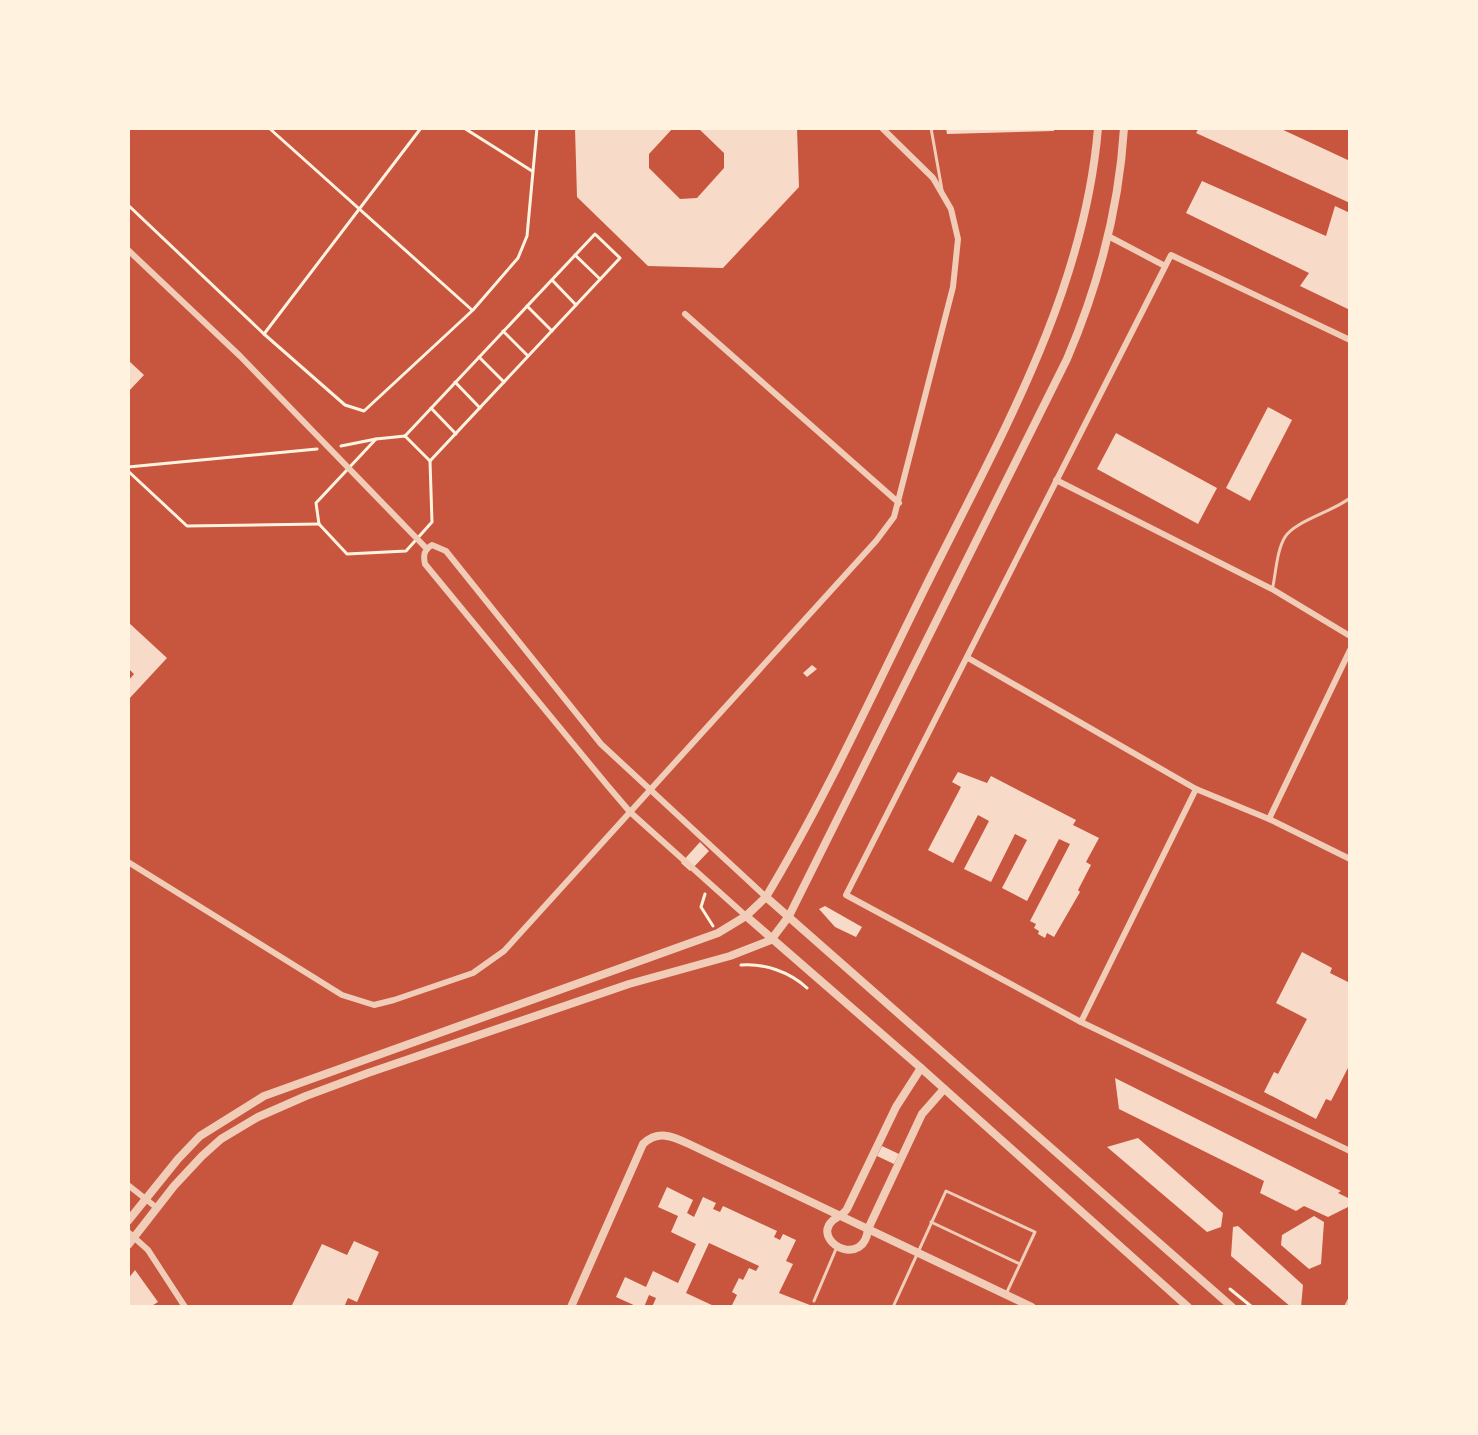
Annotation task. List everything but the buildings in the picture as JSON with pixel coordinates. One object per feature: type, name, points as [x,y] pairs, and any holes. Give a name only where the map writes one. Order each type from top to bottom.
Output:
[{"type":"street","points":[[128,862],[342,995],[374,1005],[473,973],[490,964],[504,951],[876,541],[894,517],[953,287],[958,239],[943,193],[921,165],[882,128]]},
{"type":"street","points":[[128,1221],[200,1136],[264,1096],[718,933],[746,916],[766,897],[849,742],[1039,354],[1070,269],[1082,225],[1098,128]]},
{"type":"street","points":[[128,1245],[131,1234],[221,1139],[258,1117],[306,1096],[629,984],[730,956],[771,940],[789,916],[1060,373],[1087,310],[1110,237],[1124,128]]},
{"type":"street","points":[[1110,237],[1165,266]]},
{"type":"street","points":[[128,250],[240,356],[427,549]]},
{"type":"street","points":[[1350,340],[1171,255],[846,895],[1081,1022],[1350,1151]]},
{"type":"street","points":[[685,314],[899,503]]},
{"type":"street","points":[[1056,480],[1272,589],[1350,636]]},
{"type":"street","points":[[1188,1307],[630,812],[432,574],[423,556],[427,549],[432,545],[446,551],[601,744],[766,897],[1232,1307]]},
{"type":"street","points":[[1269,819],[1350,650]]},
{"type":"street","points":[[968,658],[1196,789],[1269,819],[1350,859]]},
{"type":"street","points":[[1081,1022],[1196,789]]},
{"type":"street","points":[[921,1068],[896,1107],[842,1217],[833,1220],[827,1227],[830,1241],[849,1250],[860,1248],[865,1243],[868,1229],[922,1114],[944,1089]]},
{"type":"street","points":[[571,1307],[643,1144],[651,1136],[661,1134],[678,1139],[1032,1307]]},
{"type":"street","points":[[128,1185],[157,1208]]},
{"type":"street","points":[[131,1234],[148,1250],[185,1307]]},
{"type":"street","points":[[1347,1307],[1350,1301]]},
{"type":"lane","points":[[931,128],[943,193]]},
{"type":"lane","points":[[1272,589],[1287,534],[1295,526],[1333,511],[1350,498]]},
{"type":"lane","points":[[893,1307],[946,1191],[1035,1232],[1006,1295]]},
{"type":"lane","points":[[931,1222],[1020,1264]]},
{"type":"lane","points":[[814,1301],[837,1246]]},
{"type":"path","points":[[269,128],[473,310]]},
{"type":"path","points":[[264,334],[421,128]]},
{"type":"path","points":[[464,128],[532,171]]},
{"type":"path","points":[[128,205],[264,334],[345,405],[364,411],[473,310],[518,258],[527,236],[537,128]]},
{"type":"path","points":[[405,436],[595,234],[620,258],[430,461]]},
{"type":"path","points":[[575,255],[600,279]]},
{"type":"path","points":[[552,280],[576,305]]},
{"type":"path","points":[[527,306],[552,331]]},
{"type":"path","points":[[503,331],[528,356]]},
{"type":"path","points":[[479,357],[504,382]]},
{"type":"path","points":[[455,382],[480,408]]},
{"type":"path","points":[[431,408],[456,434]]},
{"type":"path","points":[[128,469],[329,448],[376,439]]},
{"type":"path","points":[[128,469],[187,526],[319,524]]},
{"type":"path","points":[[701,907],[705,894],[714,888]]},
{"type":"path","points":[[730,967],[759,965],[790,974],[807,988]]}]
